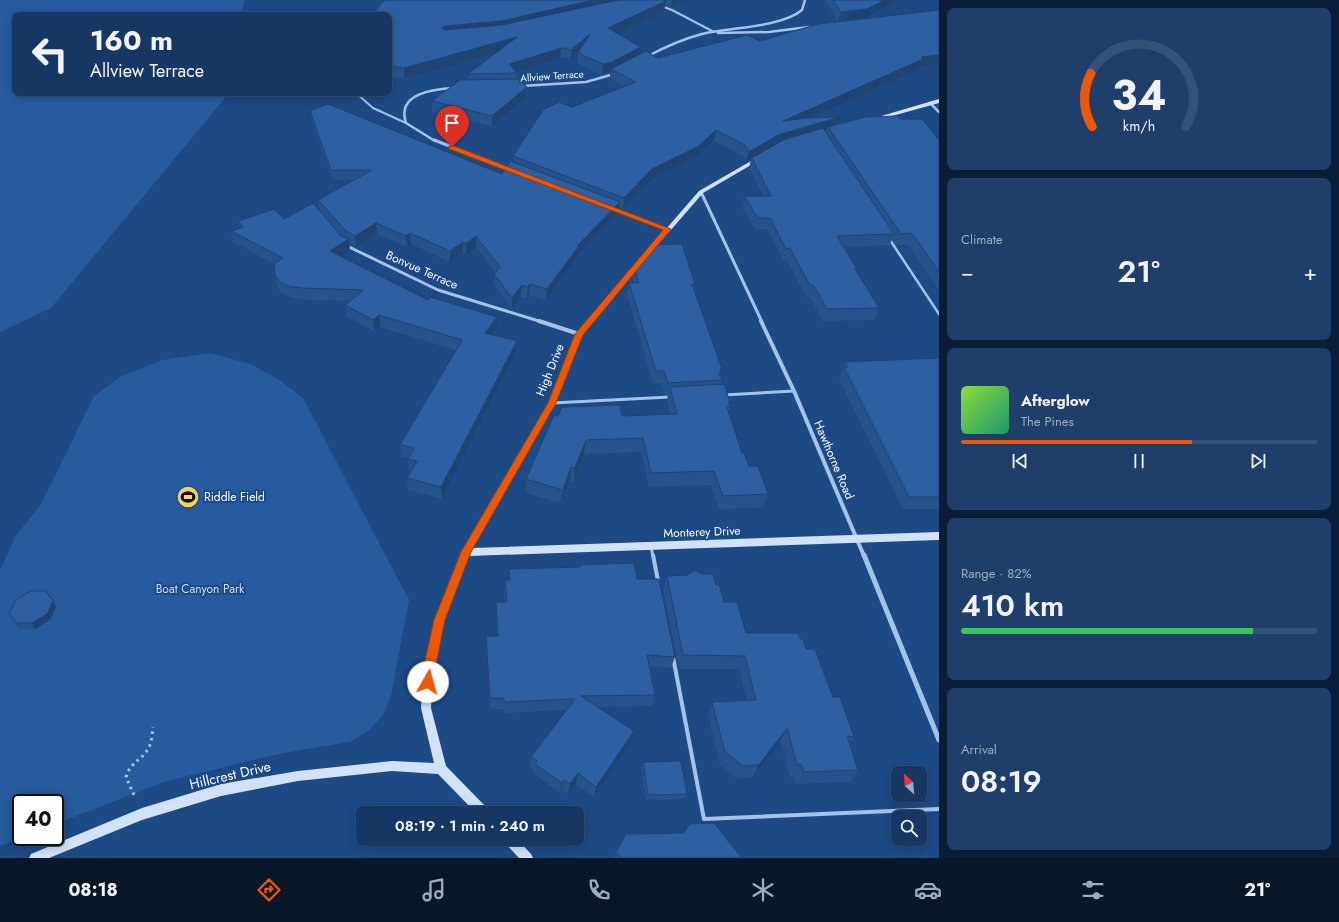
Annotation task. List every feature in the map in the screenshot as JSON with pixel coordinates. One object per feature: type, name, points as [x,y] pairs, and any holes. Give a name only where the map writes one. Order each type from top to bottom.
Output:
[{"type":"street","points":[[645,57],[671,43],[707,33],[778,20],[802,10],[805,5],[805,0]]},
{"type":"street","points":[[707,33],[763,33],[811,27]]},
{"type":"street","name":"Allview Terrace","points":[[518,86],[586,82],[618,71]]},
{"type":"street","points":[[463,88],[440,88],[421,94],[408,102],[403,112],[406,123],[438,142],[510,170]]},
{"type":"street","points":[[864,122],[930,103],[939,102]]},
{"type":"street","points":[[930,103],[939,112]]},
{"type":"street","name":"High Drive","points":[[441,769],[426,708],[428,670],[439,620],[466,552],[552,403],[579,334],[701,192],[765,155]]},
{"type":"street","name":"Hawthorne Road","points":[[701,192],[794,391],[858,539],[939,740]]},
{"type":"street","points":[[612,208],[668,229]]},
{"type":"street","name":"Bonvue Terrace","points":[[340,239],[345,245],[438,290],[579,334]]},
{"type":"street","name":"Monterey Drive","points":[[466,552],[939,536]]},
{"type":"street","name":"Hillcrest Drive","points":[[35,858],[142,814],[220,790],[298,776],[392,766],[441,769]]},
{"type":"street","points":[[441,769],[477,806]]},
{"type":"street","points":[[516,846],[527,858]]},
{"type":"lane","points":[[658,5],[672,10],[714,32]]},
{"type":"lane","points":[[359,96],[373,108],[406,123]]},
{"type":"lane","points":[[886,235],[939,314]]},
{"type":"lane","points":[[716,395],[794,391]]},
{"type":"lane","points":[[552,403],[677,397]]},
{"type":"lane","points":[[651,546],[659,585]]},
{"type":"lane","points":[[672,655],[704,819],[939,809]]},
{"type":"path","points":[[142,814],[126,777],[129,768],[148,750],[152,739],[153,727]]},
{"type":"green space","points":[[0,0],[244,0],[242,12],[12,12],[12,96],[227,96],[51,308],[0,332]]},
{"type":"green space","name":"Boat Canyon Park","points":[[211,353],[250,364],[278,379],[303,398],[409,600],[391,696],[383,715],[367,732],[349,742],[279,754],[167,781],[64,821],[64,794],[12,794],[12,841],[0,846],[0,570],[15,537],[41,504],[94,396],[120,377],[162,360]]},
{"type":"building","points":[[385,0],[594,0],[501,21],[445,26],[442,28],[445,30],[502,25],[621,0],[666,1],[608,28],[641,47],[612,62],[603,64],[578,53],[590,34],[571,50],[561,48],[510,64],[516,73],[468,74],[517,37],[404,68],[392,66],[392,12],[374,12]]},
{"type":"building","points":[[833,0],[884,0],[867,9],[841,12]]},
{"type":"building","points":[[939,10],[939,55],[921,57],[923,59],[783,121],[808,118],[840,117],[778,135],[749,152],[745,145],[716,130],[699,146],[652,169],[624,198],[513,156],[543,110],[559,102],[572,107],[636,82],[611,69],[646,51],[658,58],[747,35],[760,41],[818,24]]},
{"type":"building","points":[[520,79],[527,87],[492,116],[432,101],[460,80]]},
{"type":"building","points":[[328,104],[502,174],[510,161],[620,202],[577,246],[579,246],[547,289],[530,284],[528,287],[522,285],[512,298],[494,274],[500,267],[476,236],[466,244],[463,242],[450,251],[410,233],[406,236],[376,223],[355,236],[346,231],[318,200],[372,170],[331,170],[310,111]]},
{"type":"building","points":[[898,116],[900,119],[922,119],[939,140],[939,272],[912,233],[901,234],[828,127],[865,117]]},
{"type":"building","points":[[823,128],[894,234],[837,236],[879,308],[827,309],[814,286],[811,286],[808,282],[790,248],[786,249],[770,218],[758,218],[744,196],[771,196],[752,158],[783,140]]},
{"type":"building","points":[[313,203],[341,236],[349,239],[330,251],[428,300],[430,297],[497,317],[485,333],[517,341],[441,487],[407,478],[417,461],[408,459],[414,448],[400,445],[462,340],[379,315],[373,320],[345,305],[364,290],[302,288],[288,286],[280,282],[275,275],[274,264],[283,258],[231,231],[243,227],[238,221],[274,209],[284,219]]},
{"type":"building","points":[[682,244],[695,284],[692,284],[722,369],[720,369],[721,373],[719,373],[722,380],[668,383],[664,371],[656,371],[629,283],[639,283],[634,266],[651,245]]},
{"type":"building","points":[[939,358],[939,497],[909,497],[844,367],[848,367],[845,362]]},
{"type":"building","points":[[724,384],[730,402],[728,402],[730,408],[727,407],[742,453],[744,453],[749,466],[758,466],[768,494],[723,496],[714,471],[651,473],[643,438],[586,440],[575,468],[571,467],[563,490],[526,479],[554,415],[558,416],[562,407],[620,405],[622,416],[677,414],[670,387]]},
{"type":"building","points":[[634,563],[637,579],[659,579],[675,657],[647,655],[655,695],[581,696],[634,731],[596,787],[578,773],[570,784],[564,780],[562,783],[535,764],[537,761],[531,757],[575,699],[504,702],[504,698],[490,698],[486,636],[498,636],[496,602],[507,602],[505,580],[510,580],[509,569],[580,567],[580,565]]},
{"type":"building","points":[[695,570],[702,574],[713,574],[716,585],[719,584],[724,602],[737,602],[746,633],[798,633],[800,638],[803,640],[806,649],[815,649],[833,697],[840,697],[854,737],[847,736],[858,770],[804,772],[801,764],[797,765],[787,728],[759,765],[743,766],[725,752],[712,702],[756,700],[745,656],[683,655],[667,576],[688,575]]},
{"type":"building","points":[[31,591],[46,591],[53,601],[47,614],[32,623],[16,623],[9,613],[16,600]]},
{"type":"building","points":[[681,761],[687,794],[648,795],[643,762]]},
{"type":"building","points":[[714,823],[742,858],[621,858],[616,852],[626,834],[684,833],[689,824]]},
{"type":"place","name":"Riddle Field","points":[[188,497]]},
{"type":"route","points":[[428,682],[428,670],[439,620],[466,552],[552,403],[579,334],[668,229],[452,147]]}]
